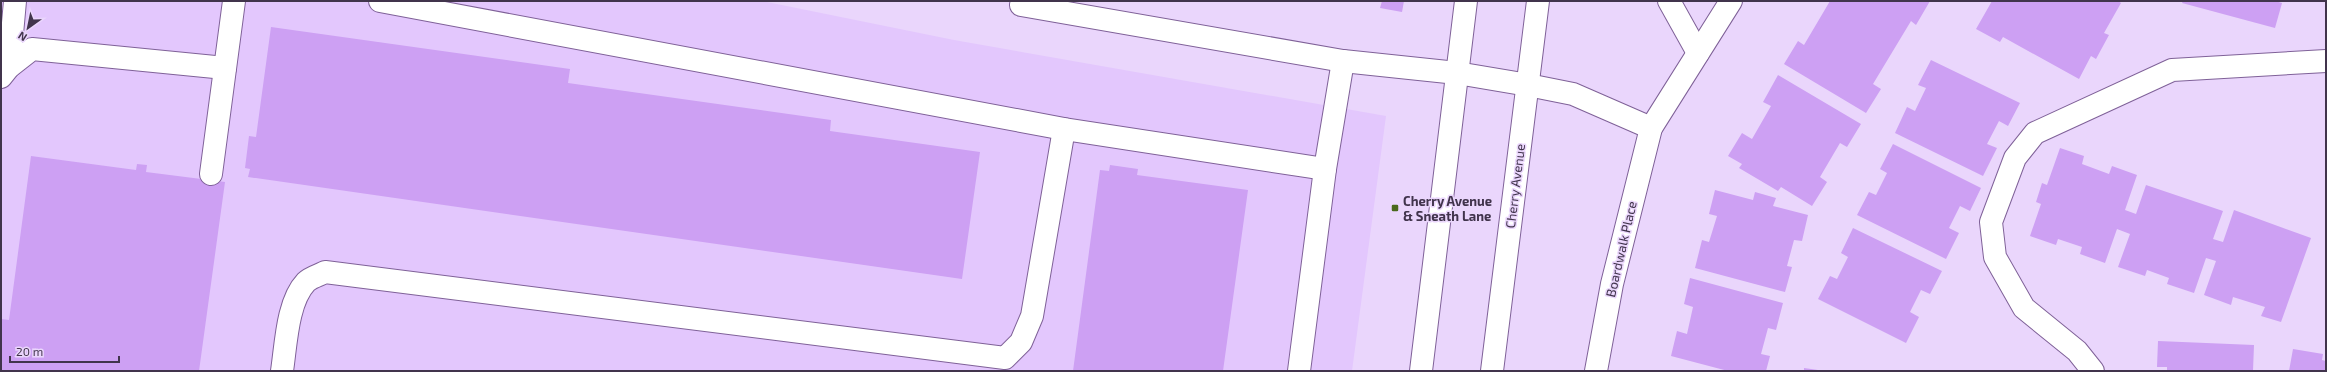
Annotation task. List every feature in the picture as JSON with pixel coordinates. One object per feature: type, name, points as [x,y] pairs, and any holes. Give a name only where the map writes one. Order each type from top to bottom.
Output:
[{"type":"street","points":[[5,72],[14,1]]},
{"type":"street","points":[[211,174],[234,1]]},
{"type":"street","points":[[380,1],[1064,129],[1325,169]]},
{"type":"street","points":[[1421,371],[1466,1]]},
{"type":"street","name":"Cherry Avenue","points":[[1492,371],[1538,1]]},
{"type":"street","points":[[1669,1],[1698,53]]},
{"type":"street","name":"Boardwalk Place","points":[[1596,371],[1612,284],[1651,128],[1731,1]]},
{"type":"street","points":[[1021,4],[1343,61],[1457,73],[1528,85],[1573,94],[1651,128]]},
{"type":"street","points":[[5,72],[32,49],[225,68]]},
{"type":"street","points":[[1299,371],[1325,169],[1343,61]]},
{"type":"street","points":[[2093,371],[2077,351],[2024,308],[1995,257],[1991,222],[2015,158],[2035,133],[2172,70],[2326,61]]},
{"type":"street","points":[[282,371],[290,318],[300,290],[307,281],[326,272],[1005,358],[1021,342],[1032,316],[1064,129]]},
{"type":"shaded area","points":[[1,1],[762,1],[954,40],[1386,116],[1352,371],[1,371]]},
{"type":"building","points":[[1382,1],[1404,1],[1402,12],[1380,8]]},
{"type":"building","points":[[1830,1],[1930,1],[1916,25],[1911,21],[1873,84],[1881,89],[1866,113],[1784,64],[1798,41],[1804,45]]},
{"type":"building","points":[[1992,1],[2118,1],[2121,3],[2104,33],[2109,35],[2096,59],[2091,56],[2079,79],[2003,37],[2000,42],[1976,29]]},
{"type":"building","points":[[2183,1],[2275,1],[2282,3],[2275,28],[2182,3]]},
{"type":"building","points":[[271,27],[570,69],[568,83],[831,120],[830,131],[980,152],[962,279],[248,177],[250,169],[245,168],[249,136],[256,137]]},
{"type":"building","points":[[1931,60],[2020,103],[2008,126],[1999,121],[1987,144],[1997,148],[1983,176],[1895,133],[1907,107],[1915,111],[1926,88],[1918,85]]},
{"type":"building","points":[[1778,75],[1861,124],[1847,147],[1840,143],[1820,177],[1827,182],[1812,206],[1781,187],[1778,191],[1739,168],[1742,164],[1728,156],[1742,133],[1752,139],[1771,106],[1763,102]]},
{"type":"building","points":[[1893,144],[1981,188],[1970,211],[1960,206],[1949,228],[1959,233],[1946,259],[1857,215],[1869,192],[1876,195],[1887,173],[1880,169]]},
{"type":"building","points":[[2060,148],[2084,156],[2082,164],[2109,174],[2112,166],[2137,175],[2125,210],[2136,214],[2146,185],[2223,211],[2213,239],[2223,242],[2234,210],[2311,238],[2281,322],[2261,316],[2265,307],[2233,297],[2231,305],[2204,295],[2216,261],[2206,258],[2194,293],[2167,284],[2169,278],[2147,270],[2145,276],[2118,267],[2130,234],[2117,229],[2105,263],[2080,254],[2082,247],[2058,239],[2056,245],[2030,236],[2041,204],[2036,202],[2042,183],[2047,185]]},
{"type":"building","points":[[31,156],[136,170],[137,164],[147,165],[146,172],[225,182],[199,371],[1,371],[1,319],[9,320]]},
{"type":"building","points":[[1110,165],[1138,169],[1137,175],[1248,190],[1223,371],[1073,371],[1100,170],[1109,171]]},
{"type":"building","points":[[1715,190],[1753,200],[1755,192],[1776,198],[1773,206],[1808,215],[1802,241],[1794,240],[1787,266],[1792,267],[1785,292],[1695,268],[1702,240],[1709,242],[1717,216],[1709,214]]},
{"type":"building","points":[[1853,228],[1942,271],[1930,294],[1921,290],[1910,312],[1919,317],[1906,343],[1818,299],[1830,276],[1837,279],[1848,257],[1841,253]]},
{"type":"building","points":[[1690,278],[1783,303],[1776,330],[1768,328],[1761,354],[1770,356],[1766,371],[1728,371],[1671,356],[1677,331],[1687,334],[1693,307],[1684,304]]},
{"type":"building","points":[[2158,341],[2254,345],[2253,371],[2167,371],[2167,367],[2157,367]]},
{"type":"building","points":[[2293,349],[2323,354],[2322,360],[2326,361],[2326,371],[2289,371]]},
{"type":"building","points":[[1804,368],[1818,370],[1804,371]]},
{"type":"place","name":"Cherry Avenue & Sneath Lane","points":[[1395,208]]}]
